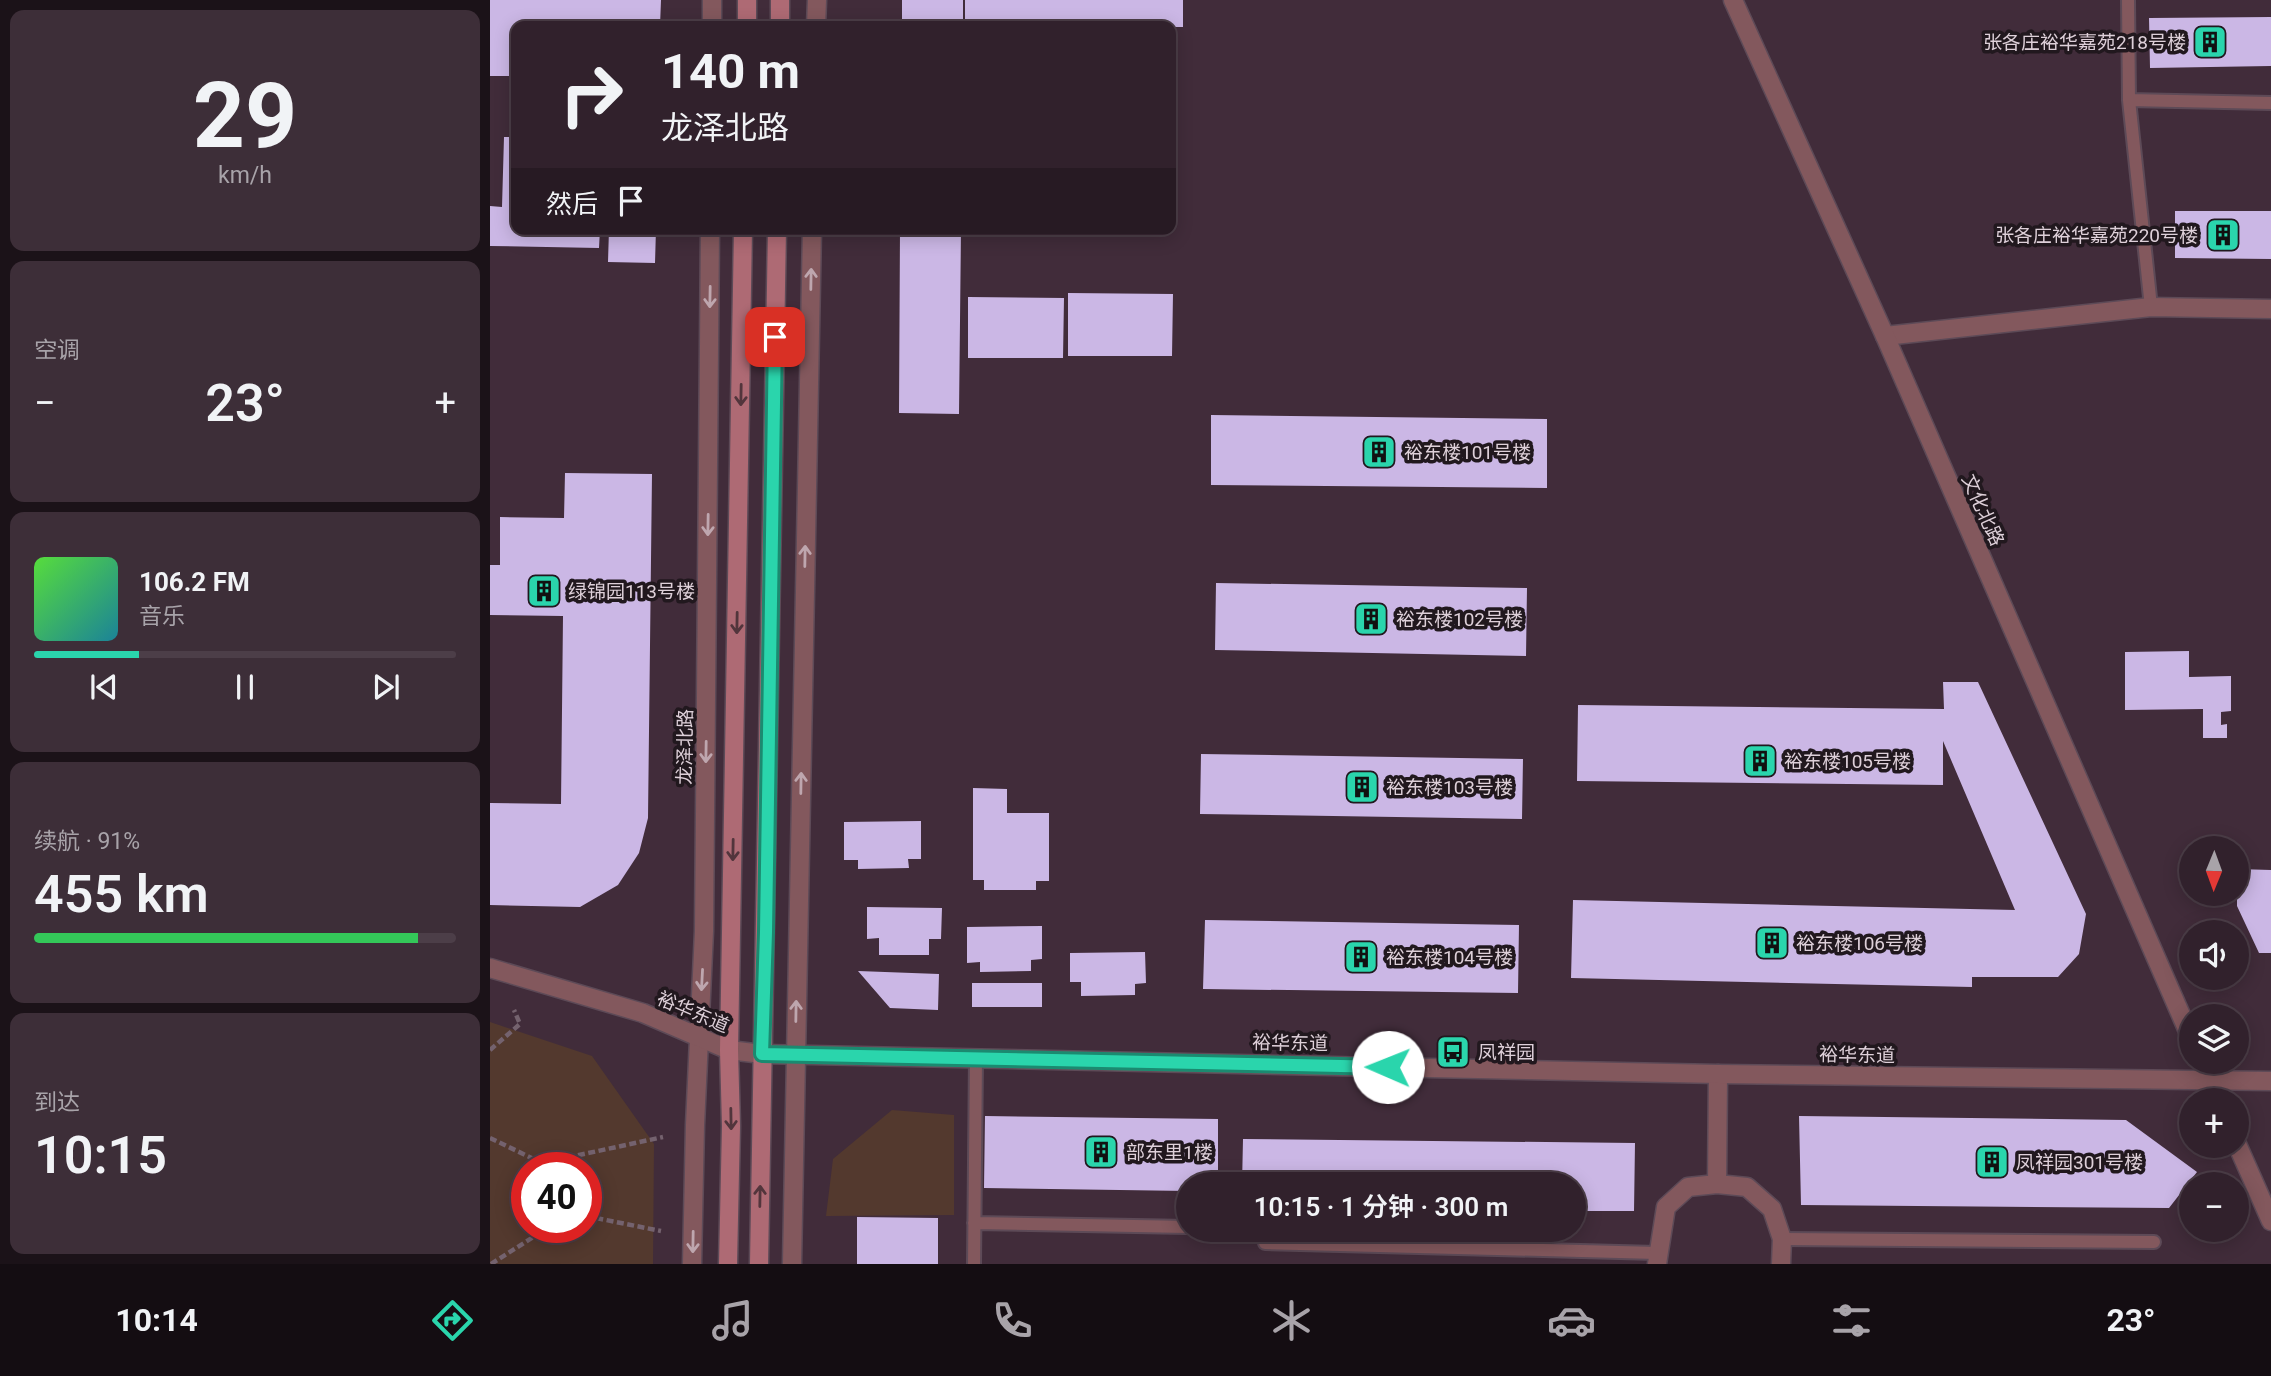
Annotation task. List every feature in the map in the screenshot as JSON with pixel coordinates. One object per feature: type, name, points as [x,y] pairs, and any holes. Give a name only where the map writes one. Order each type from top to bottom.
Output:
[{"type":"main road","points":[[747,0],[747,21]]},
{"type":"main road","points":[[780,0],[780,21]]},
{"type":"main road","points":[[728,1264],[743,235]]},
{"type":"main road","points":[[759,1264],[777,235]]},
{"type":"street","points":[[712,0],[712,21]]},
{"type":"street","points":[[816,21],[817,0]]},
{"type":"street","name":"文化北路","points":[[1733,0],[1885,336],[2179,1010]]},
{"type":"street","name":"龙泽北路","points":[[692,1264],[704,931],[710,235]]},
{"type":"street","points":[[792,1264],[812,235]]},
{"type":"street","points":[[1885,336],[2151,307],[2271,309]]},
{"type":"street","name":"裕华东道","points":[[490,968],[642,1013],[729,1050],[762,1054],[1718,1074],[2271,1081]]},
{"type":"street","points":[[1717,1184],[1718,1074]]},
{"type":"street","points":[[2207,1074],[2212,1088]]},
{"type":"street","points":[[2243,1158],[2271,1221]]},
{"type":"street","points":[[1657,1258],[1666,1207],[1688,1187],[1717,1184],[1747,1188],[1772,1209],[1782,1239],[1781,1264]]},
{"type":"lane","points":[[2128,0],[2129,100],[2151,307]]},
{"type":"lane","points":[[2129,100],[2271,103]]},
{"type":"lane","points":[[974,1264],[976,1057]]},
{"type":"lane","points":[[974,1223],[1176,1227]]},
{"type":"lane","points":[[1782,1239],[2154,1242]]},
{"type":"lane","points":[[1265,1243],[1657,1258]]},
{"type":"path","points":[[490,1050],[520,1024],[514,1010]]},
{"type":"path","points":[[490,1138],[542,1163],[663,1137]]},
{"type":"path","points":[[602,1219],[661,1231]]},
{"type":"path","points":[[491,1264],[524,1243]]},
{"type":"shaded area","points":[[490,1022],[592,1056],[654,1144],[653,1264],[490,1264]]},
{"type":"shaded area","points":[[892,1110],[954,1115],[954,1215],[826,1216],[833,1159]]},
{"type":"building","points":[[490,0],[661,0],[660,21],[511,21],[511,76],[490,76]]},
{"type":"building","points":[[902,0],[963,0],[963,21],[902,21]]},
{"type":"building","points":[[965,0],[1183,0],[1183,27],[1176,27],[1176,21],[965,21]]},
{"type":"building","name":"张各庄裕华嘉苑218号楼","points":[[2271,17],[2271,66],[2150,68],[2149,18]]},
{"type":"building","points":[[504,137],[511,137],[511,235],[600,235],[599,248],[490,246],[490,206],[502,207]]},
{"type":"building","name":"张各庄裕华嘉苑220号楼","points":[[2175,211],[2271,211],[2271,259],[2175,258]]},
{"type":"building","points":[[609,235],[656,235],[655,263],[608,262]]},
{"type":"building","points":[[900,235],[961,235],[959,414],[899,413]]},
{"type":"building","points":[[1068,293],[1173,294],[1172,356],[1068,356]]},
{"type":"building","points":[[968,297],[1064,298],[1063,358],[968,358]]},
{"type":"building","name":"裕东楼101号楼","points":[[1211,415],[1547,419],[1547,488],[1211,485]]},
{"type":"building","points":[[565,473],[652,474],[648,818],[639,853],[618,885],[580,907],[490,905],[490,803],[561,804],[563,616],[490,615],[490,565],[500,565],[500,517],[564,518]]},
{"type":"building","name":"裕东楼102号楼","points":[[1216,583],[1527,588],[1526,656],[1215,650]]},
{"type":"building","points":[[2189,651],[2189,677],[2231,676],[2231,711],[2221,712],[2221,725],[2227,724],[2227,738],[2203,738],[2203,709],[2125,710],[2125,652]]},
{"type":"building","points":[[1943,682],[1978,682],[2086,914],[2079,954],[2058,977],[1972,977],[1972,987],[1571,978],[1573,900],[2015,910],[1943,741],[1943,785],[1577,781],[1578,705],[1944,709]]},
{"type":"building","name":"裕东楼103号楼","points":[[1201,754],[1523,759],[1522,819],[1200,814]]},
{"type":"building","points":[[973,788],[1007,789],[1007,813],[1049,813],[1049,881],[1036,881],[1036,890],[984,890],[984,880],[973,880]]},
{"type":"building","points":[[921,821],[921,859],[908,859],[909,868],[858,869],[858,860],[844,860],[844,822]]},
{"type":"building","points":[[2249,869],[2271,870],[2271,953],[2259,953],[2249,932],[2249,920],[2244,920],[2237,906],[2249,906]]},
{"type":"building","points":[[867,907],[942,908],[941,939],[929,939],[929,955],[879,955],[879,938],[867,939]]},
{"type":"building","name":"裕东楼104号楼","points":[[1205,920],[1519,925],[1518,993],[1203,989]]},
{"type":"building","points":[[1042,926],[1042,959],[1031,960],[1031,971],[980,972],[980,962],[967,963],[967,927]]},
{"type":"building","points":[[1145,952],[1146,983],[1135,984],[1135,995],[1081,996],[1081,982],[1070,982],[1070,953]]},
{"type":"building","points":[[858,971],[939,974],[938,1010],[890,1008]]},
{"type":"building","points":[[972,983],[1042,983],[1042,1007],[972,1007]]},
{"type":"building","name":"部东里1楼","points":[[985,1116],[1218,1119],[1218,1172],[1176,1172],[1176,1191],[984,1188]]},
{"type":"building","name":"凤祥园301号楼","points":[[1799,1116],[2126,1120],[2197,1172],[2179,1172],[2179,1195],[2169,1208],[1801,1205]]},
{"type":"building","points":[[1243,1139],[1635,1143],[1634,1211],[1586,1211],[1586,1172],[1242,1172]]},
{"type":"building","points":[[857,1217],[938,1218],[938,1264],[857,1264]]},
{"type":"place","name":"张各庄裕华嘉苑218号楼","points":[[2210,42]]},
{"type":"place","name":"张各庄裕华嘉苑220号楼","points":[[2223,235]]},
{"type":"place","name":"裕东楼101号楼","points":[[1379,452]]},
{"type":"place","name":"绿锦园113号楼","points":[[544,591]]},
{"type":"place","name":"裕东楼102号楼","points":[[1371,619]]},
{"type":"place","name":"裕东楼105号楼","points":[[1760,761]]},
{"type":"place","name":"裕东楼103号楼","points":[[1362,787]]},
{"type":"place","name":"裕东楼106号楼","points":[[1772,943]]},
{"type":"place","name":"裕东楼104号楼","points":[[1361,957]]},
{"type":"place","name":"凤祥园","points":[[1453,1052]]},
{"type":"place","name":"部东里1楼","points":[[1101,1152]]},
{"type":"place","name":"凤祥园301号楼","points":[[1992,1162]]},
{"type":"route","points":[[775,337],[762,1054],[1388,1067]]}]
